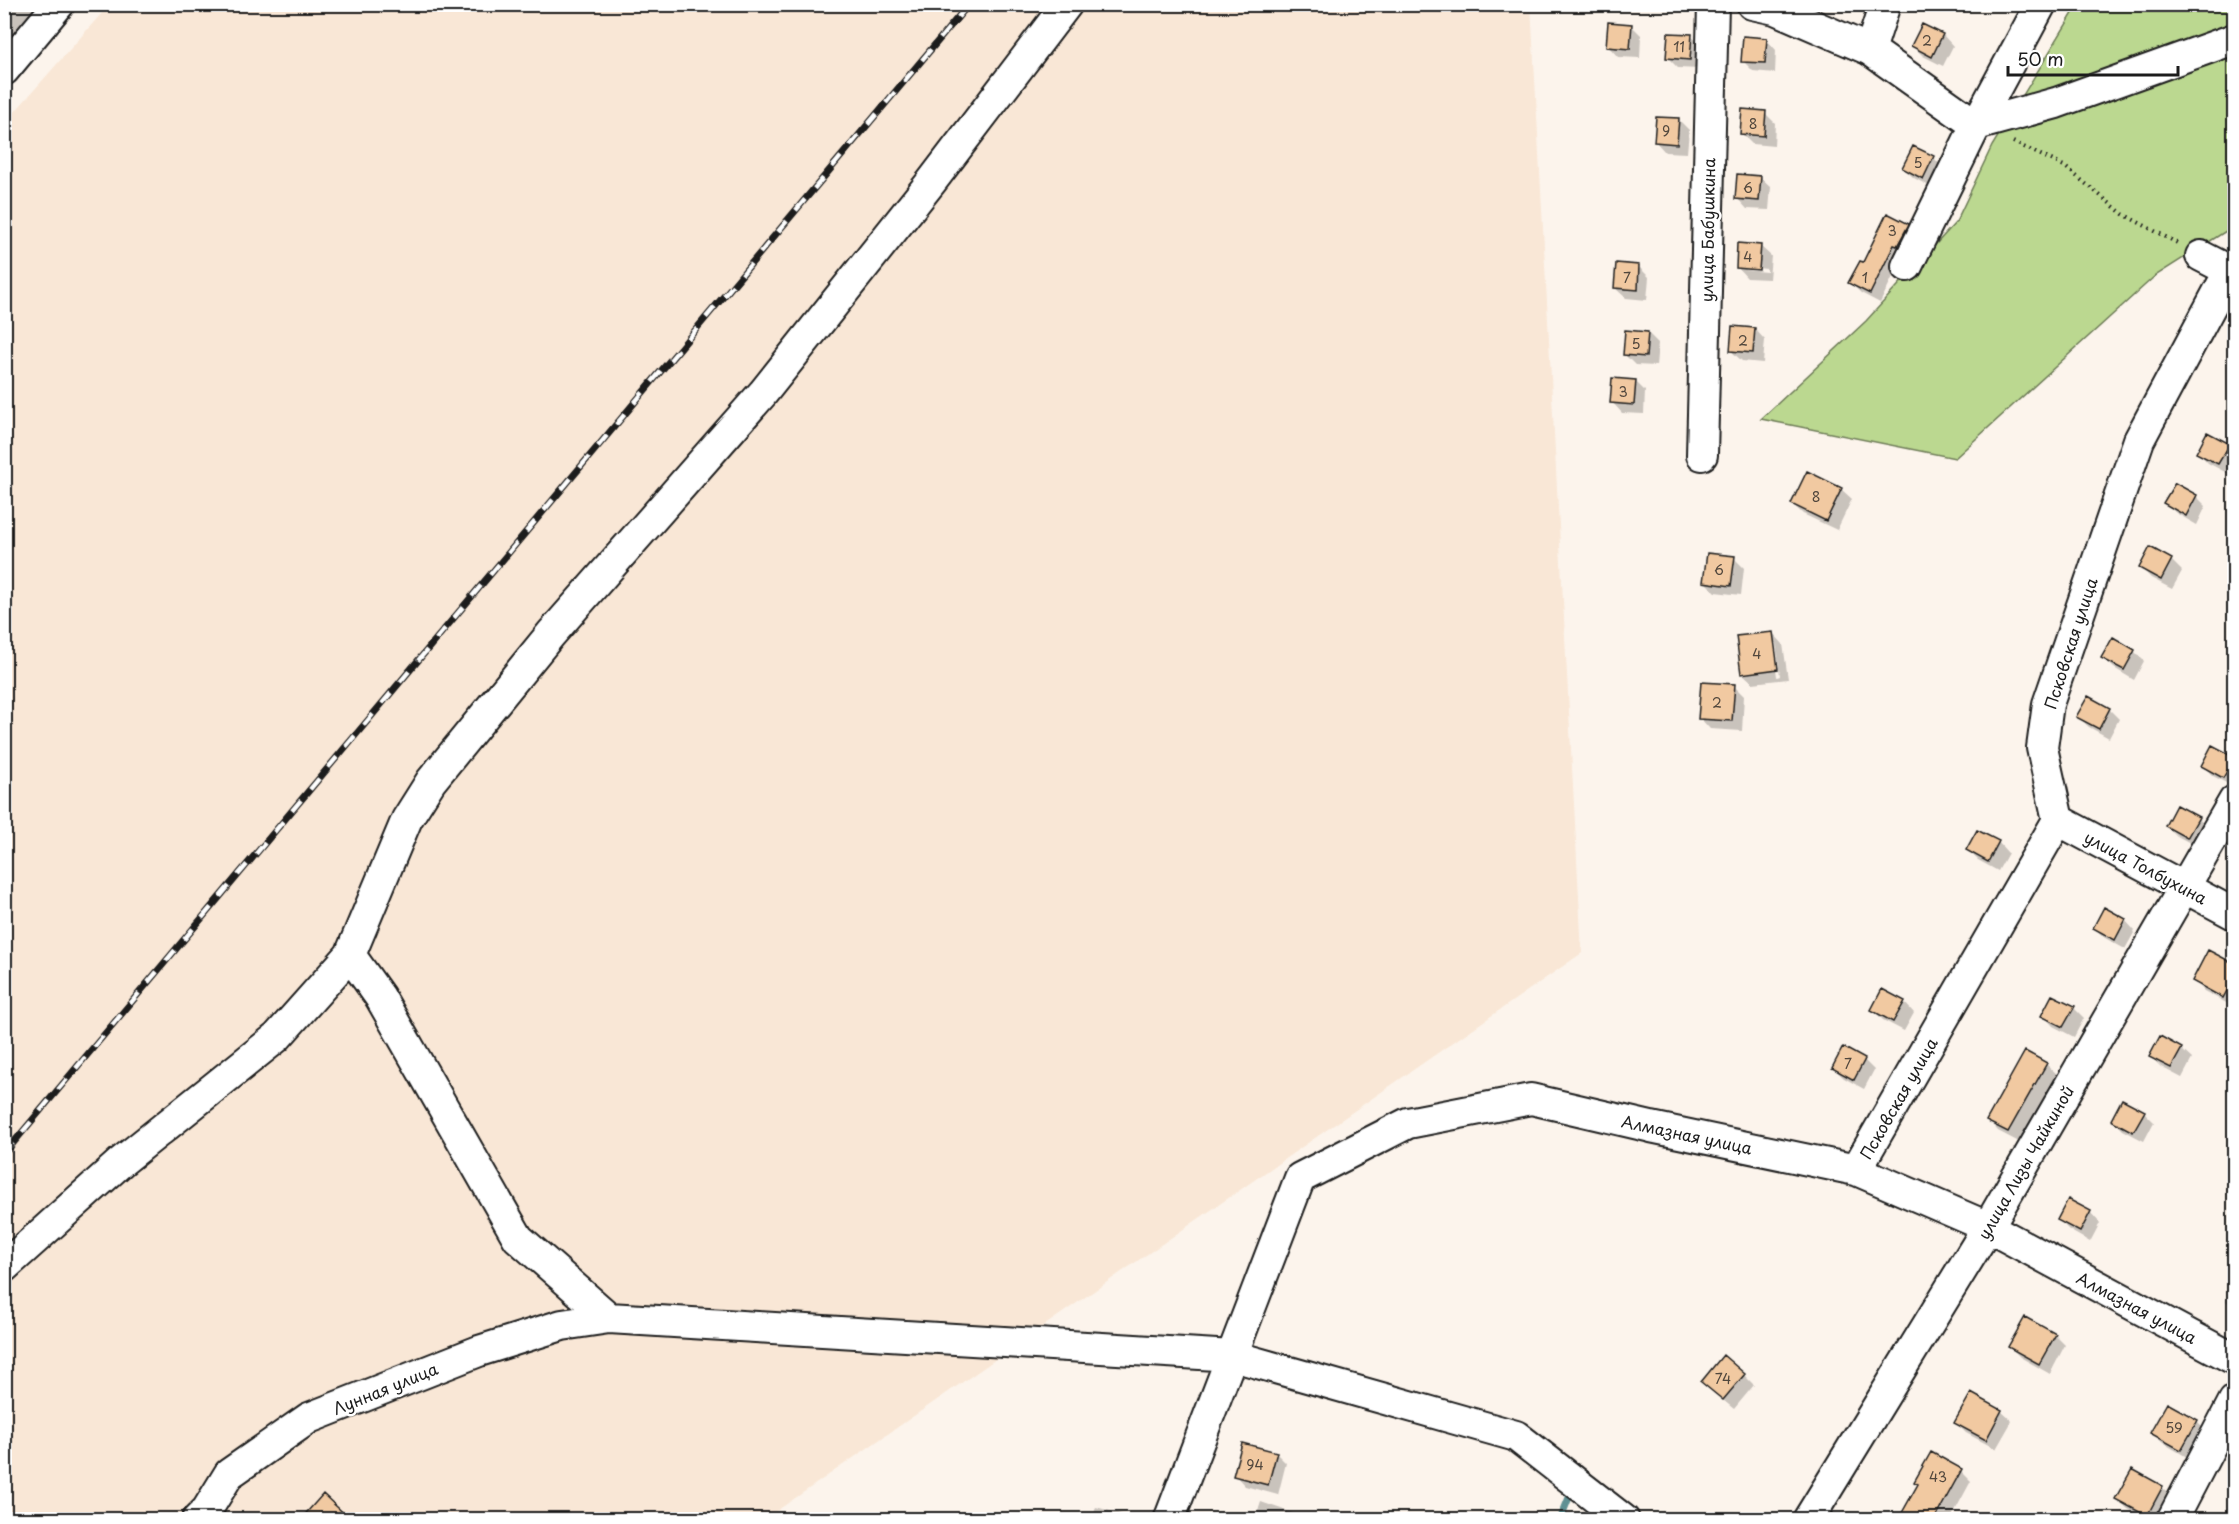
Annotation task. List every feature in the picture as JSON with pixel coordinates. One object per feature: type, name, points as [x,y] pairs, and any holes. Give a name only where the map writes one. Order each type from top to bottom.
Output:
[{"type":"street","points":[[4,70],[59,4]]},
{"type":"street","points":[[4,1267],[121,1162],[277,1037],[350,955],[406,819],[431,781],[551,634],[763,393],[932,181],[1067,4]]},
{"type":"street","name":"улица Бабушкина","points":[[1701,455],[1713,4]]},
{"type":"street","points":[[1752,4],[1775,9],[1870,50],[1976,125]]},
{"type":"street","points":[[1870,50],[1885,4]]},
{"type":"street","points":[[1907,266],[1976,125],[2041,4]]},
{"type":"street","points":[[1976,125],[2056,103],[2235,39]]},
{"type":"street","points":[[2201,256],[2233,272]]},
{"type":"street","name":"Псковская улица","points":[[1857,1170],[2058,820],[2042,748],[2048,704],[2139,440],[2233,272]]},
{"type":"street","name":"улица Лизы Чайкиной","points":[[1808,1520],[1988,1227],[2235,801]]},
{"type":"street","name":"улица Толбухина","points":[[2058,820],[2184,889],[2235,914]]},
{"type":"street","points":[[350,955],[380,997],[518,1238],[609,1318]]},
{"type":"street","name":"Алмазная улица","points":[[1169,1520],[1300,1178],[1408,1123],[1531,1099],[1651,1127],[1857,1170],[1988,1227],[2235,1359]]},
{"type":"street","name":"Лунная улица","points":[[206,1516],[229,1473],[309,1418],[479,1351],[562,1325],[609,1318],[1233,1356],[1516,1436],[1624,1520]]},
{"type":"street","points":[[2172,1520],[2235,1401]]},
{"type":"path","points":[[1976,125],[2064,166],[2122,214],[2201,256]]},
{"type":"shaded area","points":[[109,5],[1531,5],[1582,953],[765,1519],[5,1520],[5,123]]},
{"type":"green space","points":[[2078,5],[2234,5],[2234,226],[2155,276],[1955,458],[1761,419],[1866,321],[1956,222],[1992,146]]},
{"type":"building","points":[[1608,22],[1632,24],[1630,49],[1606,47]]},
{"type":"building","points":[[1922,24],[1943,34],[1932,57],[1911,46]]},
{"type":"building","points":[[1668,33],[1692,34],[1690,60],[1666,58]]},
{"type":"building","points":[[1743,36],[1767,38],[1765,63],[1741,62]]},
{"type":"building","points":[[1742,109],[1766,111],[1764,136],[1740,134]]},
{"type":"building","points":[[1656,117],[1679,118],[1677,144],[1654,142]]},
{"type":"building","points":[[1913,146],[1934,156],[1923,179],[1902,168]]},
{"type":"building","points":[[1737,174],[1761,176],[1759,201],[1735,199]]},
{"type":"building","points":[[1887,213],[1909,224],[1897,246],[1894,245],[1870,294],[1848,283],[1860,261],[1863,262]]},
{"type":"building","points":[[1737,243],[1761,245],[1759,270],[1736,268]]},
{"type":"building","points":[[1616,263],[1639,265],[1638,290],[1614,288]]},
{"type":"building","points":[[1732,326],[1755,328],[1753,353],[1730,351]]},
{"type":"building","points":[[1625,330],[1648,332],[1646,357],[1623,355]]},
{"type":"building","points":[[1612,378],[1636,380],[1634,405],[1610,403]]},
{"type":"building","points":[[2207,432],[2230,444],[2218,464],[2196,453]]},
{"type":"building","points":[[1807,471],[1842,488],[1826,521],[1791,504]]},
{"type":"building","points":[[2175,483],[2197,495],[2186,516],[2163,503]]},
{"type":"building","points":[[2150,547],[2172,559],[2161,580],[2139,568]]},
{"type":"building","points":[[1707,553],[1735,556],[1731,586],[1703,582]]},
{"type":"building","points":[[1773,632],[1778,669],[1741,674],[1736,636]]},
{"type":"building","points":[[2113,637],[2135,650],[2124,670],[2101,658]]},
{"type":"building","points":[[1701,682],[1735,684],[1732,721],[1698,719]]},
{"type":"building","points":[[2088,696],[2110,708],[2099,729],[2076,717]]},
{"type":"building","points":[[2212,745],[2235,757],[2223,778],[2201,766]]},
{"type":"building","points":[[2176,805],[2199,817],[2187,838],[2165,826]]},
{"type":"building","points":[[1977,830],[1999,841],[1988,862],[1966,850]]},
{"type":"building","points":[[2104,907],[2126,919],[2115,940],[2093,928]]},
{"type":"building","points":[[2208,950],[2235,964],[2235,976],[2223,998],[2192,981]]},
{"type":"building","points":[[1882,989],[1905,1001],[1893,1022],[1871,1010]]},
{"type":"building","points":[[2052,995],[2075,1006],[2063,1027],[2041,1016]]},
{"type":"building","points":[[2160,1036],[2182,1048],[2171,1068],[2149,1057]]},
{"type":"building","points":[[1843,1047],[1865,1059],[1854,1080],[1832,1068]]},
{"type":"building","points":[[2025,1051],[2047,1063],[2008,1132],[1986,1121]]},
{"type":"building","points":[[2122,1099],[2145,1111],[2133,1132],[2111,1120]]},
{"type":"building","points":[[2068,1199],[2091,1211],[2080,1232],[2057,1220]]},
{"type":"building","points":[[2025,1317],[2056,1334],[2039,1364],[2008,1347]]},
{"type":"building","points":[[1723,1355],[1745,1374],[1723,1400],[1701,1382]]},
{"type":"building","points":[[1971,1393],[2002,1410],[1986,1440],[1954,1423]]},
{"type":"building","points":[[2167,1403],[2198,1420],[2181,1450],[2150,1433]]},
{"type":"building","points":[[1242,1443],[1277,1452],[1268,1485],[1233,1476]]},
{"type":"building","points":[[1931,1452],[1962,1469],[1934,1520],[1898,1520],[1918,1484],[1914,1482]]},
{"type":"building","points":[[2132,1469],[2163,1486],[2147,1516],[2115,1499]]},
{"type":"building","points":[[323,1494],[351,1520],[300,1520]]},
{"type":"waterway","points":[[1560,1520],[1570,1495]]},
{"type":"railway","points":[[4,1154],[969,4]]}]
